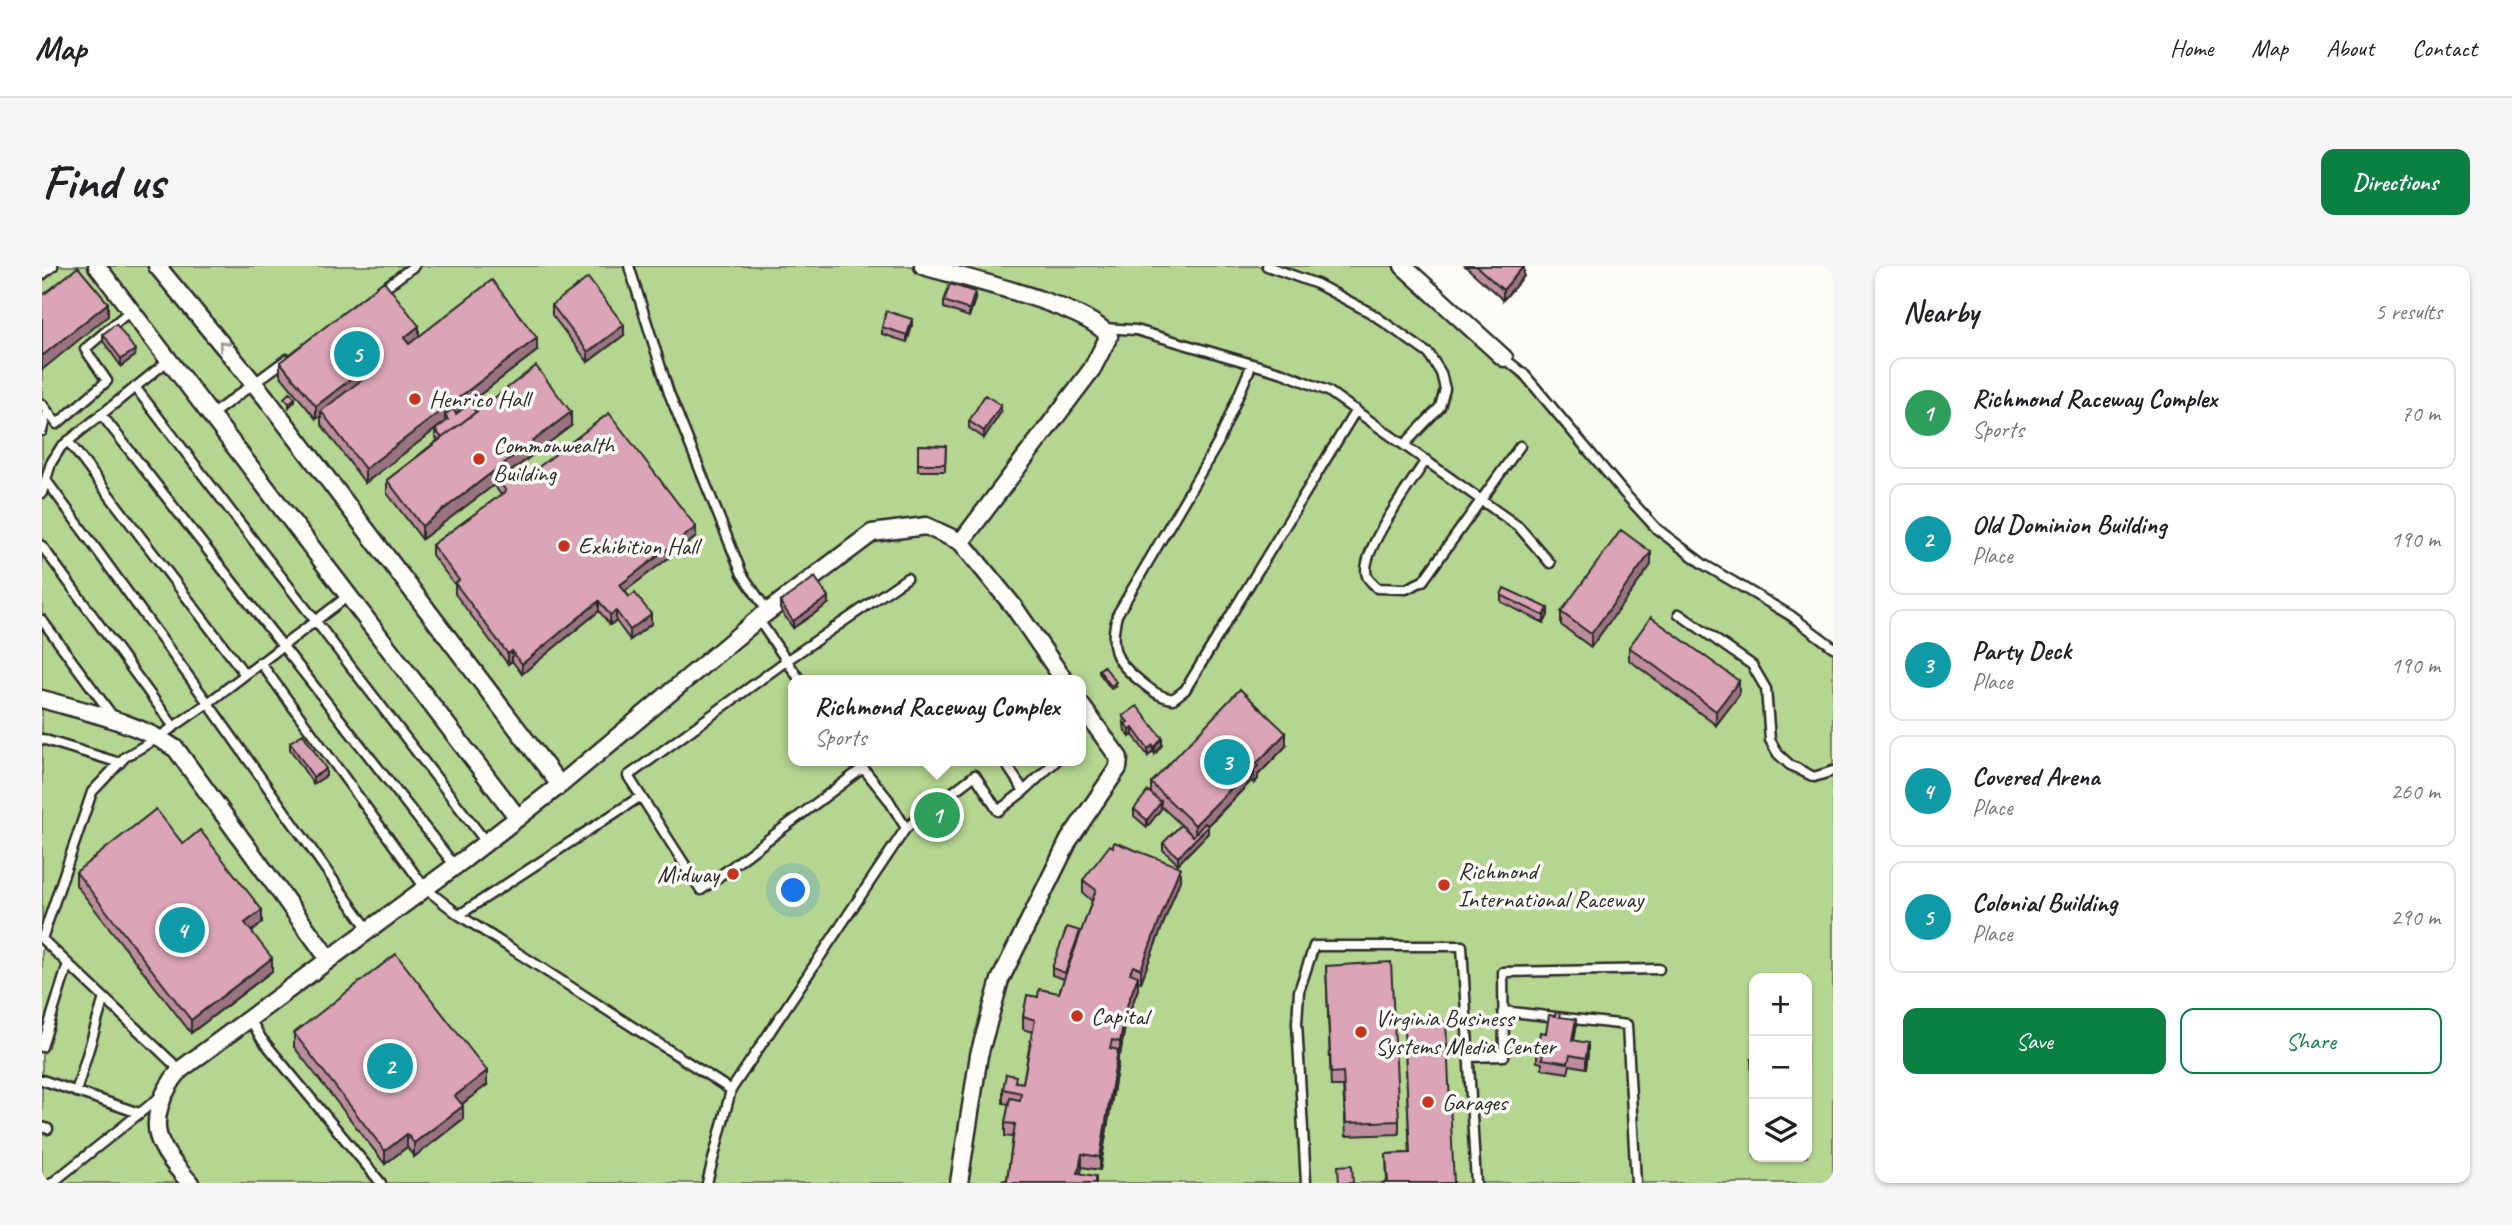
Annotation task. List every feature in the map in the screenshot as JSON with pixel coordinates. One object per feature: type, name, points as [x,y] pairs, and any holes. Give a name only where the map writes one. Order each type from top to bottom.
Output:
[{"type":"street","points":[[97,266],[518,818]]},
{"type":"street","points":[[157,266],[266,398],[560,785]]},
{"type":"street","points":[[923,266],[953,270],[1050,304],[1103,328],[1109,335],[1092,369],[961,542]]},
{"type":"street","points":[[1403,266],[1504,358]]},
{"type":"street","points":[[190,1183],[162,1146],[157,1126],[163,1095],[180,1070],[518,818],[763,616],[872,533],[926,526],[961,542],[1014,607],[1061,675]]},
{"type":"street","points":[[42,699],[117,721],[159,737],[184,757],[328,958]]},
{"type":"street","points":[[959,1183],[979,1055],[1000,980],[1069,840],[1118,768],[1119,758],[1086,714]]},
{"type":"lane","points":[[42,275],[52,266]]},
{"type":"lane","points":[[371,297],[414,266]]},
{"type":"lane","points":[[629,266],[679,419],[742,574],[786,661],[796,675]]},
{"type":"lane","points":[[1267,266],[1328,290],[1371,313],[1429,354],[1441,373],[1445,389],[1440,407],[1404,445]]},
{"type":"lane","points":[[45,407],[57,424],[107,382],[85,349],[131,310]]},
{"type":"lane","points":[[1103,328],[1136,330],[1283,373],[1328,391],[1519,527],[1550,563]]},
{"type":"lane","points":[[211,415],[297,352]]},
{"type":"lane","points":[[1504,358],[1524,374],[1657,529],[1703,564],[1790,615],[1833,647]]},
{"type":"lane","points":[[42,493],[56,453],[169,360]]},
{"type":"lane","points":[[1252,364],[1218,443],[1117,615],[1112,633],[1115,650],[1123,668],[1160,697],[1173,699],[1185,690],[1356,410]]},
{"type":"lane","points":[[135,387],[486,842]]},
{"type":"lane","points":[[42,431],[45,407]]},
{"type":"lane","points":[[101,414],[455,866]]},
{"type":"lane","points":[[68,441],[244,673]]},
{"type":"lane","points":[[1426,460],[1377,536],[1366,562],[1367,576],[1377,588],[1406,589],[1423,580],[1520,446]]},
{"type":"lane","points":[[46,480],[368,929]]},
{"type":"lane","points":[[42,546],[174,727]]},
{"type":"lane","points":[[859,766],[702,890],[628,776],[786,661],[907,578]]},
{"type":"lane","points":[[180,1070],[42,939],[92,792],[125,757],[208,703],[348,596]]},
{"type":"lane","points":[[1679,614],[1752,665],[1766,689],[1770,740],[1778,754],[1790,765],[1814,777],[1833,771]]},
{"type":"lane","points":[[42,620],[117,721]]},
{"type":"lane","points":[[260,662],[425,888],[459,915],[731,1090]]},
{"type":"lane","points":[[42,739],[120,763]]},
{"type":"lane","points":[[861,766],[888,799],[906,828]]},
{"type":"lane","points":[[1007,766],[1024,791]]},
{"type":"lane","points":[[706,1183],[731,1090],[906,828],[975,775],[998,811],[1051,766]]},
{"type":"lane","points":[[459,915],[641,796]]},
{"type":"lane","points":[[1307,1183],[1297,1023],[1299,991],[1314,946],[1462,946],[1476,1183]]},
{"type":"lane","points":[[42,1047],[68,964]]},
{"type":"lane","points":[[1469,1057],[1504,1056],[1503,972],[1659,969]]},
{"type":"lane","points":[[76,1092],[104,998]]},
{"type":"lane","points":[[1503,1011],[1627,1025],[1636,1183]]},
{"type":"lane","points":[[250,1019],[261,1038],[381,1183]]},
{"type":"lane","points":[[42,1080],[139,1113]]},
{"type":"lane","points":[[52,1183],[163,1095]]},
{"type":"green space","points":[[42,266],[923,266],[950,274],[957,266],[1403,266],[1570,422],[1615,489],[1697,561],[1833,651],[1833,1183],[42,1183]]},
{"type":"building","points":[[1476,266],[1524,266],[1503,290]]},
{"type":"building","points":[[78,267],[108,303],[42,356],[42,296]]},
{"type":"building","points":[[588,278],[624,325],[588,352],[552,305]]},
{"type":"building","points":[[492,280],[537,338],[365,469],[321,411],[377,368],[373,362],[316,406],[280,362],[384,281],[419,326],[404,338],[409,344]]},
{"type":"building","points":[[950,284],[975,292],[969,310],[944,301]]},
{"type":"building","points":[[886,311],[912,319],[907,335],[882,327]]},
{"type":"building","points":[[116,324],[135,350],[121,359],[103,334]]},
{"type":"building","name":"Commonwealth Building","points":[[536,366],[571,412],[422,526],[387,480]]},
{"type":"building","points":[[290,392],[295,398],[289,403],[284,398]]},
{"type":"building","points":[[985,395],[1001,405],[984,431],[969,421]]},
{"type":"building","points":[[469,404],[476,412],[442,438],[435,430],[448,420],[445,415],[453,409],[456,414]]},
{"type":"building","name":"Exhibition Hall","points":[[609,413],[696,527],[620,585],[629,597],[635,593],[651,614],[630,630],[616,611],[610,615],[599,601],[522,664],[512,651],[508,654],[455,583],[459,580],[432,545],[506,491],[494,475],[501,469],[509,479],[518,473],[523,479]]},
{"type":"building","points":[[918,445],[946,446],[945,464],[918,464]]},
{"type":"building","points":[[1621,530],[1651,552],[1591,634],[1561,612]]},
{"type":"building","points":[[815,577],[828,597],[793,621],[780,602]]},
{"type":"building","points":[[1504,588],[1548,608],[1544,616],[1501,595]]},
{"type":"building","points":[[1651,617],[1739,681],[1716,711],[1629,647]]},
{"type":"building","points":[[1104,666],[1116,682],[1111,686],[1099,670]]},
{"type":"building","points":[[1240,689],[1286,733],[1256,764],[1258,766],[1254,770],[1251,768],[1195,825],[1151,783]]},
{"type":"building","points":[[1137,706],[1162,738],[1155,747],[1153,745],[1148,749],[1133,728],[1130,730],[1125,724],[1128,722],[1123,716]]},
{"type":"building","points":[[303,734],[326,769],[313,777],[290,742]]},
{"type":"building","points":[[1148,791],[1161,802],[1147,820],[1134,809]]},
{"type":"building","points":[[156,809],[183,844],[200,830],[262,910],[245,923],[272,958],[191,1020],[76,872]]},
{"type":"building","points":[[1205,823],[1208,826],[1178,857],[1163,843],[1181,825],[1193,836]]},
{"type":"building","name":"Capital","points":[[1114,842],[1180,867],[1141,969],[1133,966],[1130,973],[1138,976],[1126,1008],[1120,1042],[1112,1040],[1110,1048],[1118,1050],[1100,1157],[1082,1154],[1078,1173],[1096,1176],[1096,1183],[1001,1183],[1002,1180],[1007,1180],[1015,1124],[1005,1123],[1010,1098],[1020,1100],[1021,1093],[1003,1089],[1006,1074],[1016,1076],[1015,1082],[1023,1083],[1035,1020],[1023,1016],[1027,995],[1038,997],[1039,989],[1059,993],[1096,890],[1083,880],[1110,845],[1113,847]]},
{"type":"building","points":[[1067,927],[1080,931],[1065,973],[1052,968]]},
{"type":"building","points":[[396,954],[487,1071],[455,1096],[463,1106],[414,1143],[407,1134],[385,1151],[294,1033]]},
{"type":"building","name":"Virginia Business Systems Media Center","points":[[1391,962],[1399,1121],[1346,1123],[1343,1072],[1331,1073],[1326,966]]},
{"type":"building","points":[[1556,1012],[1560,1013],[1559,1017],[1576,1019],[1572,1040],[1588,1043],[1586,1058],[1570,1055],[1568,1063],[1542,1059],[1543,1053],[1537,1052],[1540,1032],[1546,1033],[1549,1015],[1555,1016]]},
{"type":"building","name":"Garages","points":[[1446,1022],[1454,1183],[1381,1183],[1388,1182],[1386,1154],[1410,1153],[1404,1024]]},
{"type":"building","points":[[1352,1165],[1353,1183],[1339,1183],[1338,1166]]},
{"type":"place","name":"Colonial Building","points":[[357,354]]},
{"type":"place","name":"Henrico Hall","points":[[415,399]]},
{"type":"place","name":"Commonwealth Building","points":[[479,459]]},
{"type":"place","name":"Exhibition Hall","points":[[564,546]]},
{"type":"place","name":"Party Deck","points":[[1227,762]]},
{"type":"place","name":"Richmond Raceway Complex","points":[[937,815]]},
{"type":"place","name":"Midway","points":[[733,874]]},
{"type":"place","name":"Richmond International Raceway","points":[[1444,885]]},
{"type":"place","name":"Covered Arena","points":[[182,930]]},
{"type":"place","name":"Capital","points":[[1077,1016]]},
{"type":"place","name":"Virginia Business Systems Media Center","points":[[1361,1032]]},
{"type":"place","name":"Old Dominion Building","points":[[390,1066]]},
{"type":"place","name":"Garages","points":[[1428,1102]]}]
